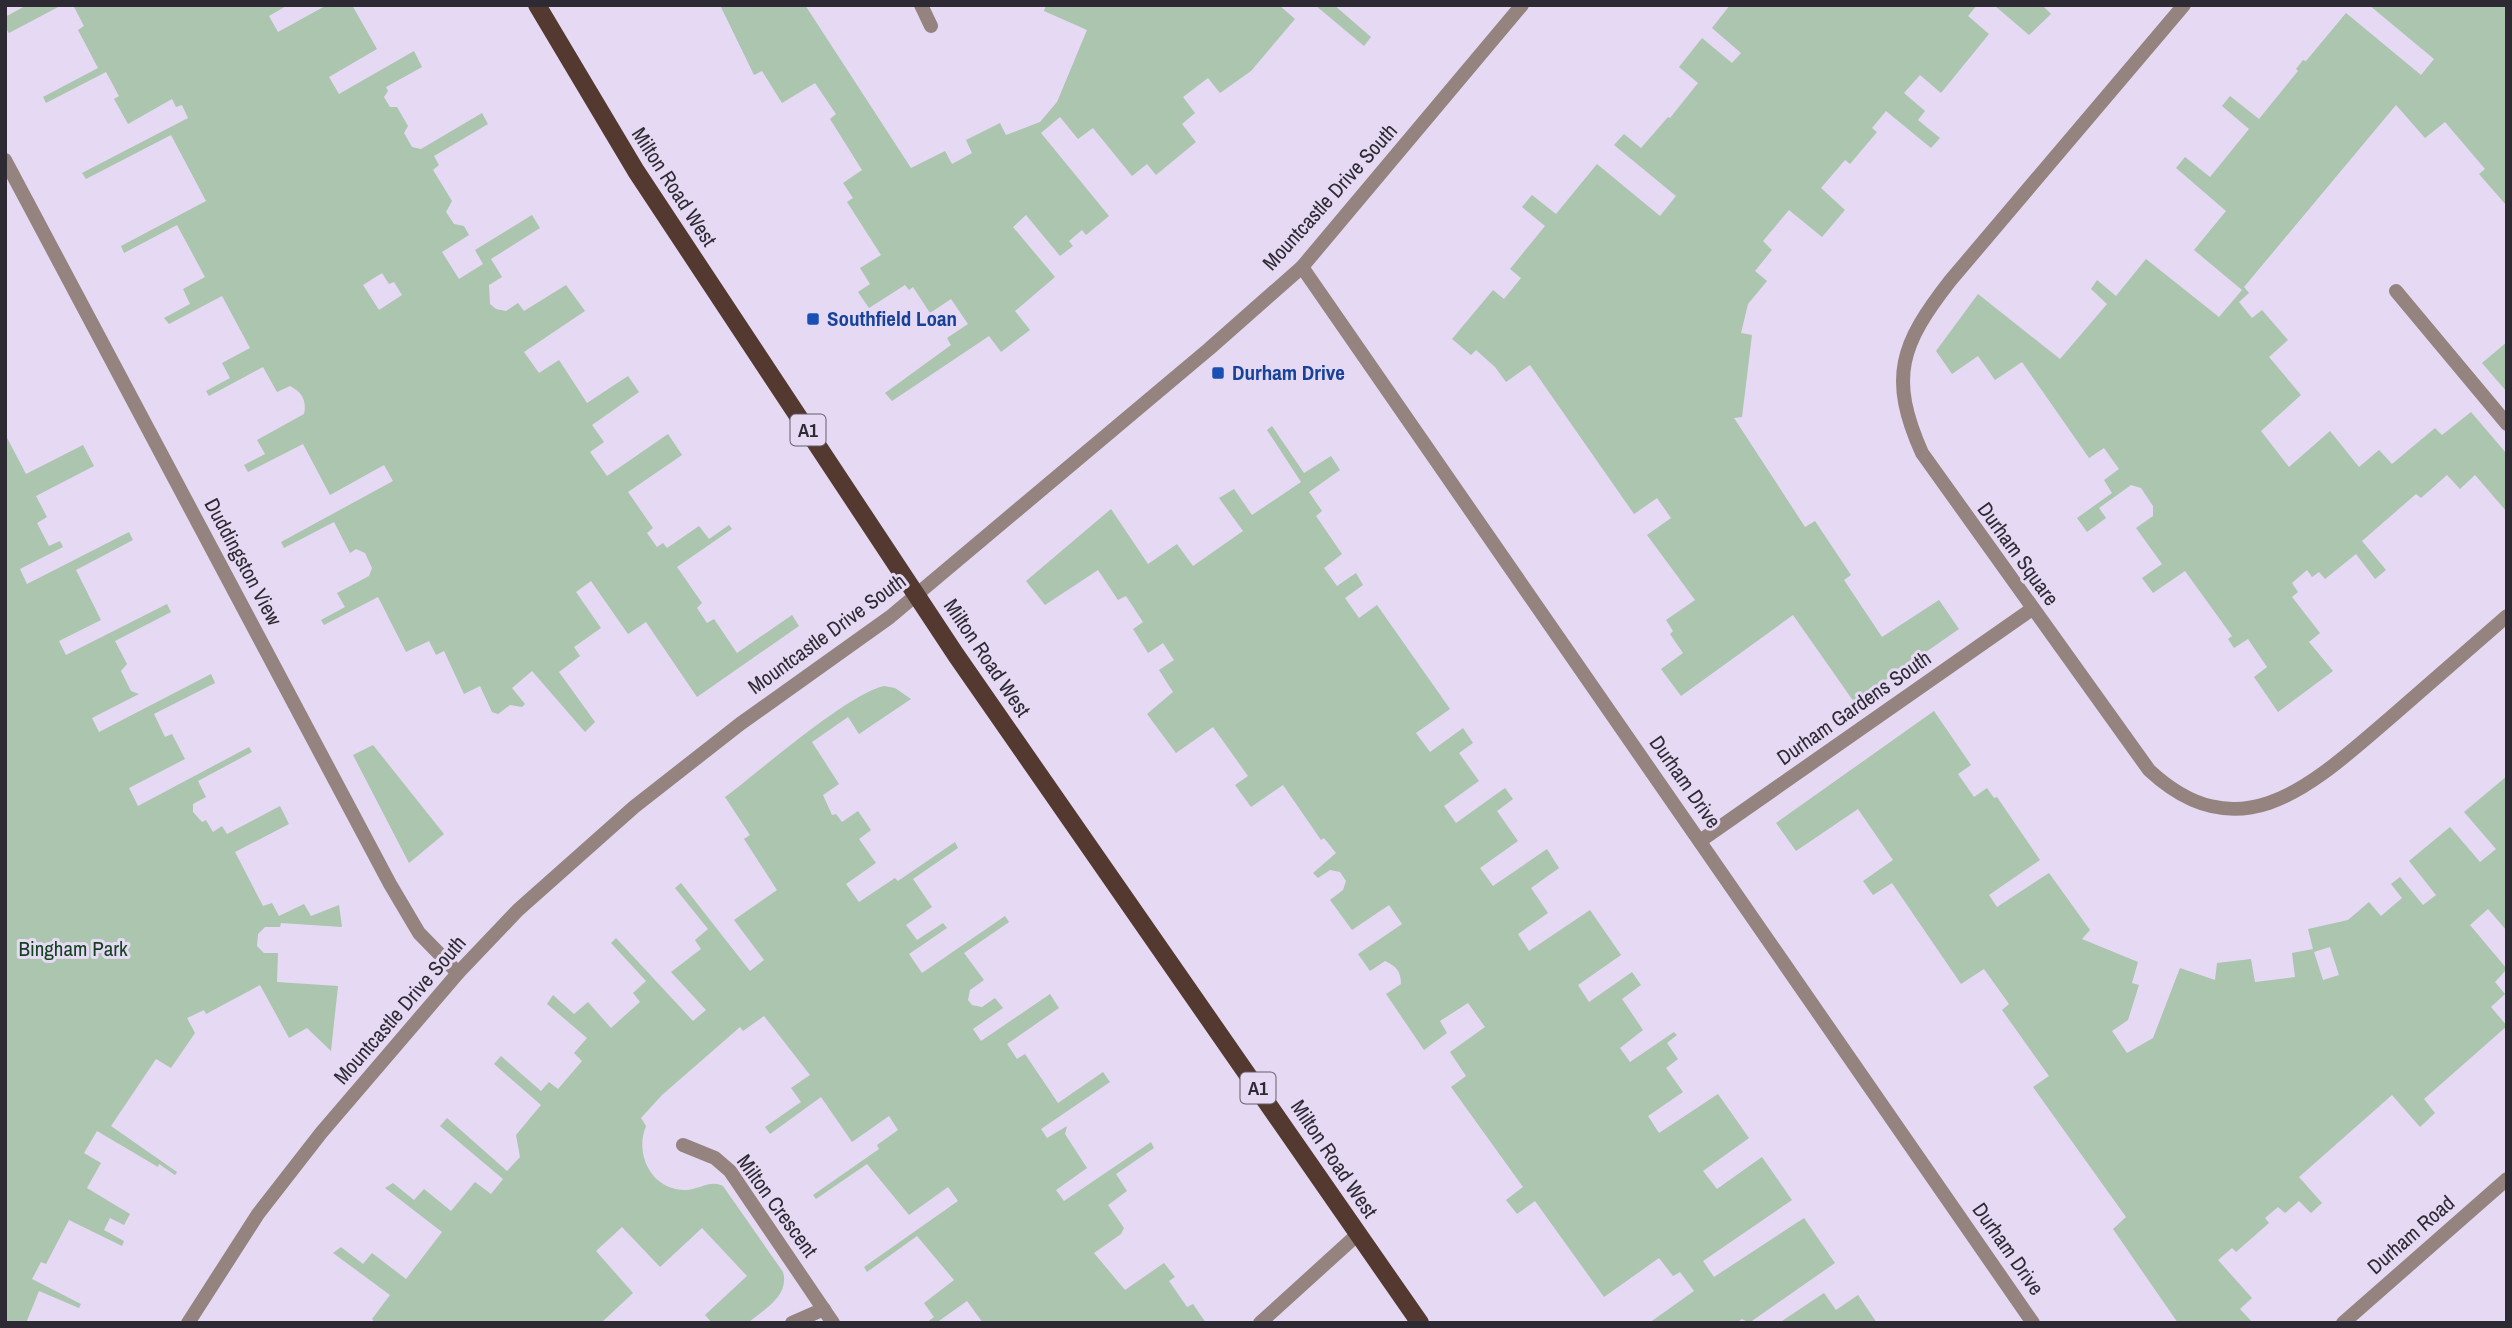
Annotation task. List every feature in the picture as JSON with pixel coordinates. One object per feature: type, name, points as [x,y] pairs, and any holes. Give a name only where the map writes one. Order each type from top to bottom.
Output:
[{"type":"main road","name":"Milton Road West","points":[[537,5],[643,182],[916,595],[1420,1323]]},
{"type":"street","points":[[921,5],[931,26]]},
{"type":"street","name":"Mountcastle Drive South","points":[[188,1323],[258,1214],[374,1069],[458,973],[565,866],[634,807],[740,724],[862,639],[1209,349],[1302,267],[1522,5]]},
{"type":"street","name":"Durham Square","points":[[2184,5],[1950,281],[1918,323],[1908,345],[1903,370],[1904,402],[1922,453],[2149,770],[2185,798],[2232,810],[2255,808],[2294,795],[2333,767],[2507,616]]},
{"type":"street","name":"Duddingston View","points":[[5,160],[390,884],[419,933],[458,973]]},
{"type":"street","name":"Durham Drive","points":[[1302,267],[2034,1323]]},
{"type":"street","points":[[2396,291],[2507,425]]},
{"type":"street","name":"Durham Gardens South","points":[[1700,841],[2032,609]]},
{"type":"street","name":"Milton Crescent","points":[[682,1145],[715,1158],[730,1171],[833,1323]]},
{"type":"street","name":"Durham Road","points":[[2343,1323],[2507,1179]]},
{"type":"street","points":[[1260,1323],[1358,1234]]},
{"type":"street","points":[[792,1323],[824,1309]]},
{"type":"green space","points":[[27,5],[62,5],[9,33],[5,27],[5,17]]},
{"type":"green space","points":[[73,5],[288,5],[269,16],[278,32],[327,5],[352,5],[377,49],[329,77],[339,94],[414,51],[422,67],[386,87],[388,91],[384,97],[390,107],[397,107],[408,126],[404,133],[412,147],[421,149],[482,113],[488,124],[434,156],[439,165],[433,170],[452,201],[446,212],[454,224],[464,226],[469,235],[442,252],[459,279],[483,264],[475,250],[532,215],[540,228],[491,259],[502,277],[489,285],[490,304],[496,309],[506,311],[518,303],[524,311],[566,285],[585,311],[524,352],[539,373],[559,360],[587,403],[628,376],[639,392],[592,425],[604,442],[590,452],[607,476],[668,434],[682,455],[628,492],[653,528],[647,533],[657,547],[663,543],[667,548],[699,526],[709,539],[729,525],[732,529],[677,567],[702,603],[697,608],[707,623],[714,619],[737,653],[792,615],[799,626],[697,697],[646,622],[628,634],[591,581],[576,592],[601,628],[574,647],[580,656],[559,672],[595,722],[585,732],[532,671],[512,688],[525,704],[522,707],[510,705],[498,714],[492,712],[480,686],[464,694],[444,651],[436,655],[429,641],[406,652],[378,597],[324,625],[321,620],[345,607],[337,593],[369,576],[372,568],[365,553],[356,549],[350,553],[334,522],[284,548],[281,542],[393,481],[384,465],[330,495],[303,444],[248,472],[244,465],[265,454],[257,440],[304,414],[304,401],[298,391],[290,386],[277,392],[263,367],[209,396],[206,391],[230,378],[222,363],[250,348],[222,296],[169,324],[164,318],[190,304],[183,289],[205,277],[177,225],[124,253],[121,246],[206,201],[171,135],[86,179],[82,173],[188,118],[182,105],[176,107],[172,99],[128,124],[114,99],[119,96],[106,72],[46,103],[43,97],[98,68],[78,30],[84,26]],"holes":[[[382,273],[389,284],[394,282],[402,295],[379,310],[363,285]]]},
{"type":"green space","points":[[720,5],[805,5],[911,168],[945,151],[952,164],[972,153],[966,140],[1000,123],[1006,135],[1040,122],[1057,102],[1087,30],[1044,11],[1046,5],[1279,5],[1295,19],[1251,71],[1220,93],[1208,78],[1183,97],[1195,113],[1182,124],[1196,142],[1156,175],[1147,164],[1132,176],[1093,128],[1078,139],[1060,117],[1041,133],[1109,216],[1086,235],[1082,230],[1069,241],[1073,246],[1060,256],[1026,215],[1013,227],[1055,277],[1015,311],[1030,330],[1001,352],[989,336],[892,401],[885,393],[951,345],[947,338],[968,324],[951,299],[930,313],[913,287],[909,290],[905,285],[869,308],[858,292],[870,284],[860,268],[881,255],[847,202],[853,198],[843,183],[862,170],[830,119],[836,114],[815,83],[782,103],[762,71],[754,75]]},
{"type":"green space","points":[[1315,5],[1334,5],[1371,37],[1364,46]]},
{"type":"green space","points":[[1730,5],[1977,5],[1968,16],[1989,34],[1941,93],[1920,75],[1904,93],[1925,111],[1918,120],[1940,138],[1931,148],[1886,111],[1872,128],[1877,132],[1850,164],[1845,160],[1821,188],[1845,210],[1822,237],[1789,210],[1763,241],[1772,250],[1755,271],[1767,281],[1748,304],[1741,333],[1752,335],[1742,417],[1734,418],[1805,527],[1815,521],[1851,575],[1844,580],[1882,637],[1939,600],[1959,629],[1854,702],[1793,615],[1681,696],[1661,669],[1683,653],[1670,634],[1673,631],[1666,620],[1695,600],[1647,535],[1671,518],[1657,498],[1634,514],[1530,365],[1506,382],[1495,367],[1476,350],[1471,355],[1452,339],[1493,290],[1504,299],[1521,278],[1510,269],[1545,226],[1522,207],[1532,195],[1556,214],[1597,164],[1660,216],[1676,196],[1614,145],[1624,134],[1641,148],[1668,117],[1670,118],[1698,83],[1679,67],[1702,38],[1732,63],[1741,53],[1712,28]]},
{"type":"green space","points":[[1994,5],[2042,5],[2051,14],[2029,35]]},
{"type":"green space","points":[[2369,5],[2507,5],[2507,206],[2479,174],[2485,169],[2445,122],[2425,138],[2396,105],[2244,287],[2249,293],[2239,302],[2252,318],[2262,310],[2288,340],[2269,357],[2301,395],[2261,431],[2289,467],[2330,431],[2359,467],[2379,450],[2392,464],[2435,428],[2442,435],[2471,412],[2507,454],[2507,512],[2475,475],[2460,489],[2447,475],[2421,498],[2416,494],[2362,541],[2386,570],[2375,579],[2356,554],[2325,579],[2319,572],[2312,577],[2307,570],[2292,583],[2298,592],[2292,597],[2320,633],[2309,642],[2333,671],[2278,712],[2254,677],[2267,667],[2248,639],[2234,648],[2228,639],[2232,636],[2185,571],[2153,593],[2142,578],[2162,564],[2136,528],[2153,516],[2153,506],[2141,488],[2131,485],[2099,508],[2106,518],[2087,532],[2077,518],[2112,493],[2104,480],[2119,469],[2104,448],[2089,458],[2022,362],[1995,380],[1978,356],[1952,374],[1936,351],[1978,294],[2060,359],[2107,304],[2091,289],[2097,280],[2116,296],[2146,259],[2219,317],[2242,290],[2194,250],[2226,211],[2176,168],[2185,157],[2210,177],[2249,129],[2222,106],[2230,96],[2259,119],[2298,71],[2296,69],[2303,60],[2306,61],[2346,13],[2421,75],[2434,59]]},
{"type":"green space","points":[[2507,342],[2507,392],[2482,363]]},
{"type":"green space","points":[[1272,426],[1304,473],[1331,456],[1340,470],[1309,492],[1322,511],[1316,516],[1342,554],[1324,568],[1337,586],[1356,573],[1363,585],[1345,598],[1359,618],[1377,605],[1450,709],[1416,733],[1430,752],[1463,728],[1473,743],[1459,753],[1479,781],[1444,806],[1456,823],[1505,788],[1513,799],[1497,811],[1518,841],[1480,868],[1493,886],[1547,849],[1559,868],[1531,888],[1548,913],[1518,934],[1529,951],[1590,910],[1621,955],[1578,985],[1589,1002],[1632,972],[1641,985],[1622,999],[1643,1030],[1620,1048],[1630,1062],[1674,1032],[1677,1035],[1667,1043],[1678,1059],[1666,1068],[1683,1092],[1648,1116],[1659,1133],[1718,1094],[1749,1138],[1703,1171],[1717,1189],[1762,1157],[1792,1200],[1703,1261],[1714,1277],[1804,1218],[1835,1263],[1749,1323],[1742,1319],[1736,1323],[1649,1323],[1694,1291],[1680,1272],[1673,1276],[1659,1258],[1604,1297],[1535,1201],[1517,1214],[1506,1200],[1523,1187],[1451,1087],[1466,1076],[1450,1052],[1485,1027],[1468,1003],[1440,1021],[1447,1033],[1424,1050],[1386,994],[1401,984],[1397,970],[1385,961],[1370,971],[1358,954],[1402,924],[1389,905],[1352,930],[1330,900],[1343,890],[1346,881],[1340,872],[1330,870],[1318,878],[1313,873],[1336,853],[1324,838],[1321,840],[1283,785],[1251,807],[1235,785],[1248,776],[1213,727],[1176,753],[1147,714],[1173,692],[1159,670],[1174,660],[1163,643],[1148,653],[1133,629],[1143,622],[1126,596],[1118,600],[1098,570],[1045,605],[1026,581],[1111,509],[1148,564],[1177,544],[1193,566],[1243,531],[1219,498],[1234,489],[1252,515],[1301,482],[1267,430]]},
{"type":"green space","name":"Bingham Park","points":[[5,434],[26,474],[83,445],[94,466],[36,496],[47,517],[37,523],[49,546],[60,541],[63,547],[20,569],[27,584],[129,532],[133,540],[76,570],[101,620],[59,641],[66,655],[167,604],[171,612],[115,641],[127,664],[121,671],[131,691],[139,694],[92,718],[99,732],[211,674],[215,683],[154,714],[165,737],[172,734],[185,759],[129,788],[138,806],[249,747],[252,752],[198,781],[206,797],[193,804],[193,812],[202,822],[206,820],[213,832],[222,826],[227,834],[280,806],[289,824],[235,852],[263,906],[272,903],[279,916],[304,904],[311,916],[339,905],[342,927],[281,923],[280,927],[265,927],[258,934],[257,946],[264,953],[278,953],[277,982],[338,986],[331,1051],[307,1028],[289,1038],[260,985],[206,1014],[204,1010],[187,1018],[195,1033],[171,1068],[156,1059],[111,1126],[177,1172],[175,1175],[159,1164],[158,1167],[97,1131],[84,1153],[101,1163],[87,1188],[130,1214],[124,1225],[110,1218],[104,1230],[124,1241],[122,1246],[69,1220],[46,1264],[41,1262],[32,1279],[81,1304],[79,1308],[39,1291],[26,1323],[5,1323]]},
{"type":"green space","points":[[884,686],[895,688],[911,699],[859,734],[848,717],[812,742],[839,784],[823,795],[832,815],[836,814],[842,822],[858,811],[871,830],[859,839],[876,863],[846,884],[859,902],[895,878],[898,881],[955,842],[958,848],[913,879],[932,907],[906,925],[917,940],[943,923],[947,928],[909,954],[922,973],[1005,916],[1009,922],[964,953],[984,980],[970,990],[968,1000],[972,1005],[982,1007],[995,998],[1003,1008],[973,1029],[981,1041],[1050,994],[1059,1008],[1007,1044],[1017,1059],[1025,1054],[1058,1103],[1103,1072],[1110,1082],[1041,1129],[1047,1138],[1067,1126],[1065,1134],[1087,1168],[1056,1190],[1064,1201],[1151,1142],[1154,1148],[1116,1174],[1127,1191],[1108,1205],[1124,1228],[1121,1234],[1094,1253],[1125,1290],[1164,1263],[1175,1277],[1169,1281],[1187,1307],[1193,1304],[1206,1323],[983,1323],[967,1301],[936,1323],[926,1323],[934,1317],[924,1303],[954,1280],[917,1236],[867,1272],[864,1267],[958,1201],[948,1187],[909,1215],[867,1164],[816,1199],[813,1195],[879,1149],[877,1145],[898,1130],[889,1116],[852,1142],[821,1097],[770,1134],[765,1127],[801,1102],[791,1088],[810,1075],[764,1016],[743,1031],[740,1027],[662,1095],[641,1118],[646,1126],[642,1148],[644,1159],[655,1177],[663,1184],[685,1190],[709,1184],[723,1186],[783,1272],[783,1288],[779,1295],[748,1323],[712,1323],[705,1315],[747,1276],[702,1228],[660,1267],[622,1227],[596,1251],[633,1293],[601,1323],[375,1323],[372,1319],[390,1295],[333,1253],[341,1247],[363,1264],[372,1253],[406,1279],[442,1232],[385,1188],[393,1183],[414,1200],[424,1189],[451,1211],[475,1182],[491,1194],[503,1179],[440,1126],[447,1118],[507,1171],[520,1157],[516,1135],[541,1105],[494,1064],[501,1056],[541,1091],[549,1082],[558,1089],[582,1061],[574,1053],[587,1038],[547,1004],[553,995],[574,1014],[588,1002],[611,1028],[640,1002],[633,993],[646,981],[611,943],[616,938],[693,1021],[706,1010],[671,972],[701,949],[695,940],[708,929],[675,888],[681,883],[750,971],[764,960],[734,920],[777,890],[744,839],[750,835],[725,797],[826,718],[848,703]]},
{"type":"green space","points":[[1934,711],[1971,765],[1958,774],[1974,797],[1987,788],[1994,798],[1997,797],[2040,860],[1989,895],[1997,907],[2049,873],[2090,930],[2082,939],[2138,962],[2132,983],[2139,985],[2128,1020],[2112,1031],[2127,1053],[2153,1038],[2180,968],[2215,980],[2217,963],[2251,959],[2255,982],[2295,977],[2292,953],[2313,949],[2308,929],[2348,920],[2369,902],[2381,916],[2402,898],[2391,884],[2400,877],[2423,905],[2436,895],[2409,861],[2450,827],[2480,862],[2496,849],[2464,812],[2507,776],[2507,931],[2488,909],[2470,925],[2507,969],[2495,982],[2505,994],[2491,1007],[2507,1026],[2424,1099],[2435,1113],[2420,1127],[2392,1095],[2299,1177],[2322,1203],[2311,1213],[2299,1201],[2285,1213],[2278,1207],[2265,1218],[2269,1223],[2236,1252],[2232,1248],[2218,1260],[2252,1298],[2240,1309],[2253,1323],[2178,1323],[2113,1229],[2126,1217],[2033,1087],[2049,1076],[2002,1010],[2009,1004],[1984,969],[1961,984],[1892,883],[1873,895],[1863,881],[1893,860],[1858,809],[1796,851],[1776,823]],"holes":[[[2330,947],[2339,975],[2323,980],[2314,952]]]},
{"type":"green space","points":[[373,745],[444,834],[409,863],[353,755]]},
{"type":"green space","points":[[1824,1293],[1836,1310],[1858,1295],[1877,1323],[1779,1323]]},
{"type":"place","name":"Southfield Loan","points":[[813,319]]},
{"type":"place","name":"Durham Drive","points":[[1218,373]]}]
